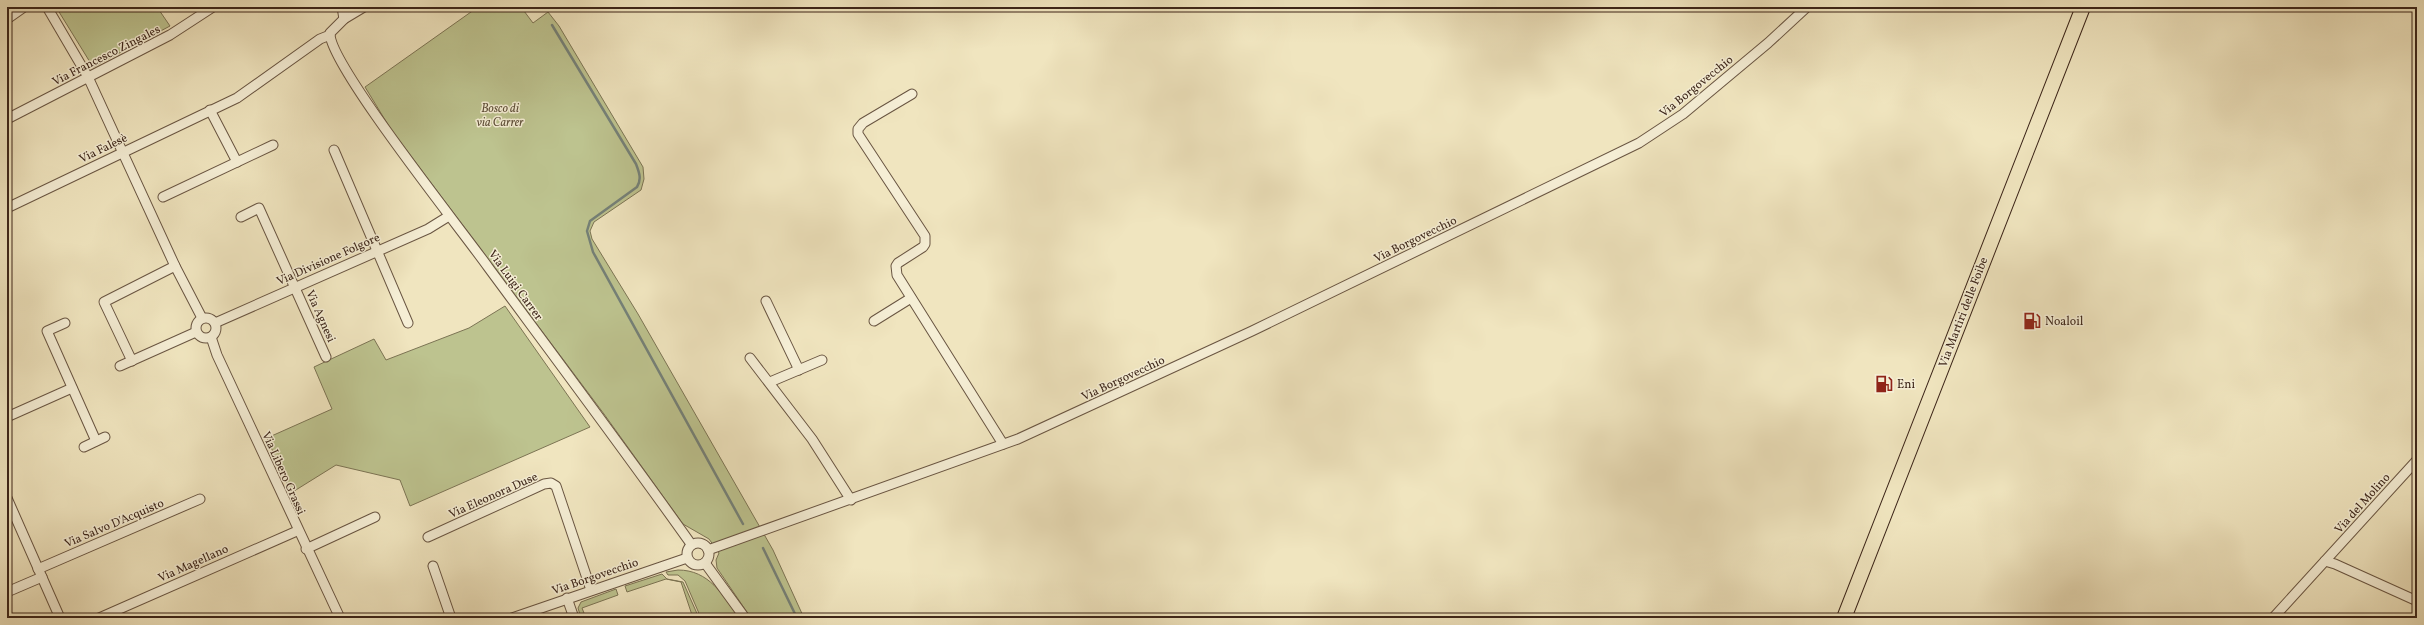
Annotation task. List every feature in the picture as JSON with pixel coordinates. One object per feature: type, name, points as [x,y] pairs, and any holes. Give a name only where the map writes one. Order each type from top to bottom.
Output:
[{"type":"highway","name":"Via Martiri delle Foibe","points":[[1844,618],[2083,7]]},
{"type":"street","points":[[7,19],[24,7]]},
{"type":"street","points":[[48,7],[88,77],[175,266],[202,318]]},
{"type":"street","name":"Via Francesco Zingales","points":[[7,120],[181,29],[213,7]]},
{"type":"street","points":[[342,7],[344,19]]},
{"type":"street","name":"Via Falesè","points":[[7,208],[237,98],[320,39],[330,35],[331,30],[344,19],[364,7]]},
{"type":"street","name":"Via Borgovecchio","points":[[708,550],[851,500],[1003,444],[1117,394],[1252,331],[1639,143],[1683,114],[1774,38],[1807,7]]},
{"type":"street","name":"Via Luigi Carrer","points":[[330,35],[333,46],[375,114],[691,544]]},
{"type":"street","points":[[912,94],[863,123],[858,130],[858,134],[925,236],[925,244],[923,247],[896,266],[897,275],[1003,444]]},
{"type":"street","points":[[210,110],[237,162]]},
{"type":"street","points":[[163,197],[273,145]]},
{"type":"street","points":[[334,150],[408,323]]},
{"type":"street","name":"Via Agnesi","points":[[241,217],[259,208],[326,357]]},
{"type":"street","name":"Via Divisione Folgore","points":[[215,323],[294,286],[428,229],[450,216]]},
{"type":"street","points":[[132,361],[104,302],[175,266]]},
{"type":"street","points":[[874,321],[911,298]]},
{"type":"street","points":[[766,301],[799,370]]},
{"type":"street","points":[[209,317],[215,323],[216,330],[211,337],[201,337],[196,332],[196,322],[202,318],[209,317]]},
{"type":"street","points":[[66,323],[47,331],[96,441]]},
{"type":"street","points":[[120,366],[196,332]]},
{"type":"street","name":"Via Libero Grassi","points":[[211,337],[217,354],[297,531],[340,618]]},
{"type":"street","points":[[750,358],[770,382],[812,439],[851,500]]},
{"type":"street","points":[[770,382],[822,360]]},
{"type":"street","points":[[7,417],[72,388]]},
{"type":"street","points":[[84,447],[105,437]]},
{"type":"street","name":"Via del Molino","points":[[2273,618],[2417,460]]},
{"type":"street","name":"Via Eleonora Duse","points":[[428,537],[544,484],[551,483],[556,486],[591,590]]},
{"type":"street","name":"Via Salvo D'Acquisto","points":[[7,592],[40,573],[200,499]]},
{"type":"street","points":[[8,502],[60,618]]},
{"type":"street","points":[[306,549],[375,517]]},
{"type":"street","name":"Via Magellano","points":[[99,618],[297,531]]},
{"type":"street","points":[[700,543],[708,550],[709,556],[705,563],[694,565],[687,558],[687,549],[691,544],[700,543]]},
{"type":"street","name":"Via Borgovecchio","points":[[512,618],[687,558]]},
{"type":"street","points":[[2325,561],[2335,564],[2417,601]]},
{"type":"street","points":[[705,563],[745,618]]},
{"type":"street","points":[[433,566],[451,618]]},
{"type":"street","points":[[567,598],[574,618]]},
{"type":"green space","points":[[56,7],[157,7],[170,26],[93,67]]},
{"type":"green space","name":"Bosco di via Carrer","points":[[478,7],[521,7],[533,23],[548,12],[559,26],[643,167],[644,179],[641,190],[594,222],[590,231],[592,239],[638,314],[773,550],[804,618],[751,618],[717,568],[716,560],[719,553],[709,539],[683,524],[604,414],[390,128],[365,87]]},
{"type":"green space","points":[[505,306],[590,427],[410,506],[400,480],[336,465],[291,493],[267,438],[332,409],[314,367],[374,339],[386,360],[469,328]]},
{"type":"green space","points":[[678,570],[689,571],[707,579],[721,593],[739,618],[701,618],[685,581],[678,575],[668,575],[666,572]]},
{"type":"green space","points":[[662,574],[667,579],[683,582],[699,618],[693,618],[681,582],[666,579],[627,592],[625,586]]},
{"type":"green space","points":[[616,589],[618,595],[582,608],[586,618],[581,618],[578,608],[581,602]]},
{"type":"waterway","points":[[552,25],[636,164],[640,176],[637,187],[590,221],[587,231],[593,252],[743,524]]},
{"type":"waterway","points":[[763,548],[797,618]]},
{"type":"place","name":"Noaloil","points":[[2032,321]]},
{"type":"place","name":"Eni","points":[[1884,384]]}]
